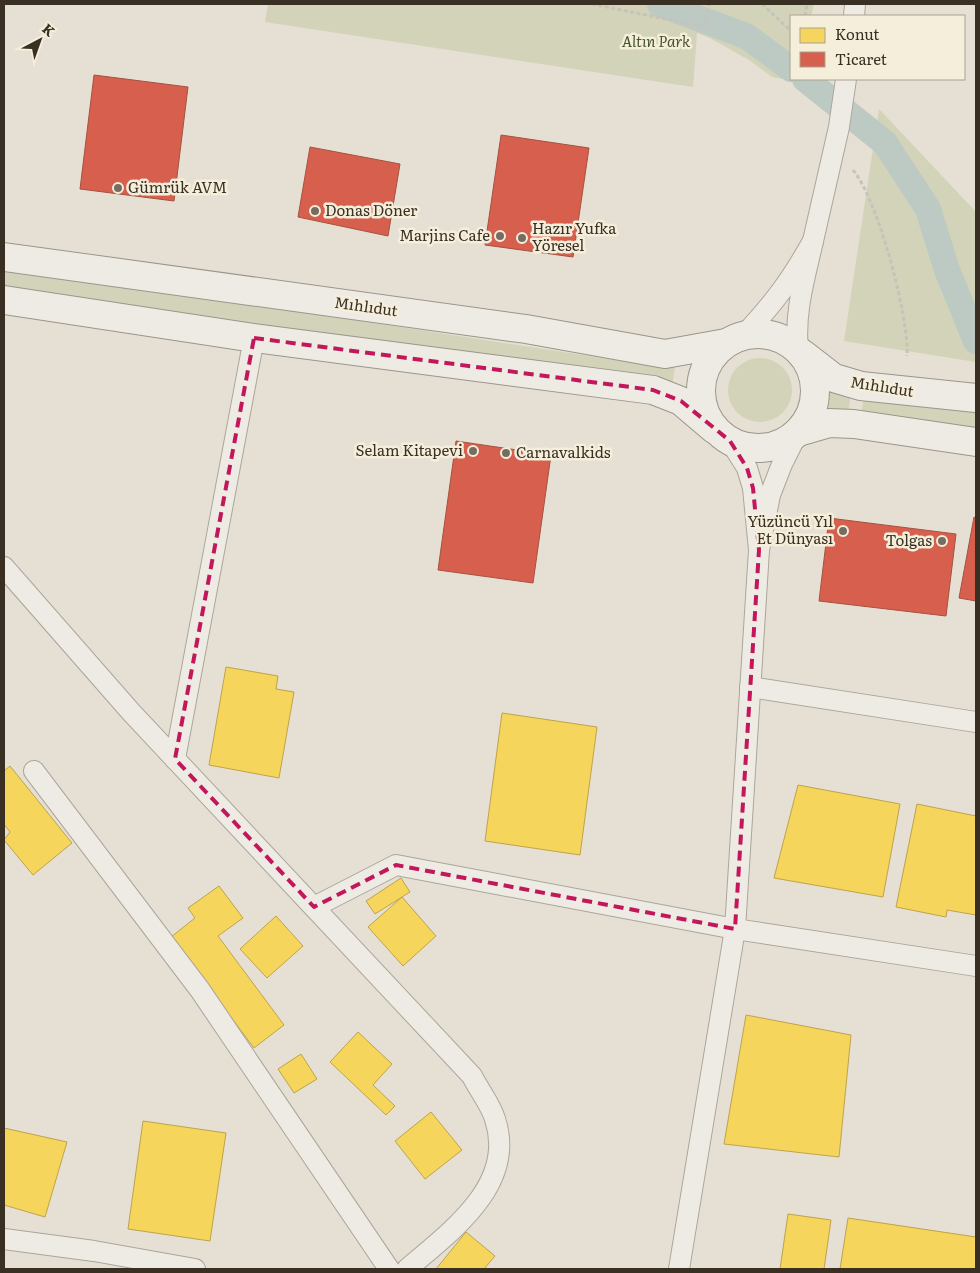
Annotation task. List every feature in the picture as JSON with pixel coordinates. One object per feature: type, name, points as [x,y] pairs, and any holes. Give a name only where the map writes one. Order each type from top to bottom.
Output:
[{"type":"main road","name":"Mıhlıdut","points":[[4,257],[526,330],[665,354],[735,339]]},
{"type":"main road","points":[[4,300],[254,338],[653,390],[681,402],[722,435],[747,448],[766,448],[783,443],[798,432],[809,418],[815,400],[814,382],[809,364],[798,350],[782,339],[764,334],[735,339],[712,356],[703,373],[700,393],[704,412],[722,435]]},
{"type":"main road","name":"Mıhlıdut","points":[[798,350],[834,378],[862,386],[976,398]]},
{"type":"main road","points":[[798,432],[829,423],[854,424],[976,442]]},
{"type":"street","points":[[798,350],[795,328],[840,126],[845,84]]},
{"type":"street","points":[[735,339],[774,304],[793,277],[813,241]]},
{"type":"street","points":[[175,759],[254,338]]},
{"type":"street","points":[[679,1269],[735,929],[759,550],[770,495],[782,464],[798,432]]},
{"type":"street","points":[[722,435],[746,468],[753,488],[759,550]]},
{"type":"street","points":[[4,567],[175,759],[472,1076],[495,1119],[501,1154],[494,1176],[467,1217],[407,1269]]},
{"type":"street","points":[[750,688],[976,722]]},
{"type":"street","points":[[34,771],[200,990],[390,1269]]},
{"type":"street","points":[[314,907],[396,865],[735,929],[976,966]]},
{"type":"street","points":[[4,1239],[94,1251],[195,1269]]},
{"type":"path","points":[[592,4],[705,28],[709,4]]},
{"type":"path","points":[[762,4],[790,30]]},
{"type":"path","points":[[835,148],[859,177],[878,220],[901,305],[908,341],[907,356]]},
{"type":"highlighted area","points":[[254,338],[653,390],[681,401],[730,441],[747,468],[753,488],[759,550],[735,929],[396,865],[314,907],[175,759]]},
{"type":"green space","name":"Altın Park","points":[[268,4],[814,4],[811,15],[790,15],[790,77],[782,79],[772,77],[749,60],[710,38],[697,33],[693,87],[265,22]]},
{"type":"green space","points":[[879,109],[976,212],[976,362],[844,341]]},
{"type":"green space","points":[[4,269],[179,293],[660,367],[675,366],[672,387],[4,288]]},
{"type":"green space","points":[[760,358],[778,364],[786,372],[792,390],[786,408],[778,416],[760,422],[742,416],[734,408],[728,390],[734,372],[742,364]]},
{"type":"green space","points":[[829,386],[851,394],[848,414],[822,413]]},
{"type":"green space","points":[[864,397],[976,412],[976,430],[861,414]]},
{"type":"building: Konut","points":[[226,667],[278,676],[276,689],[294,692],[279,778],[209,765]]},
{"type":"building: Konut","points":[[502,713],[597,727],[580,855],[485,841]]},
{"type":"building: Konut","points":[[10,766],[72,843],[33,875],[4,840],[10,832],[4,824],[4,771]]},
{"type":"building: Konut","points":[[798,785],[900,804],[883,897],[774,878]]},
{"type":"building: Konut","points":[[917,804],[976,816],[976,915],[947,910],[946,917],[896,907]]},
{"type":"building: Konut","points":[[401,878],[410,892],[375,914],[366,901]]},
{"type":"building: Konut","points":[[219,886],[243,918],[218,936],[284,1025],[254,1048],[171,937],[195,918],[188,908]]},
{"type":"building: Konut","points":[[402,897],[436,936],[403,966],[368,927]]},
{"type":"building: Konut","points":[[276,916],[303,946],[267,978],[240,949]]},
{"type":"building: Konut","points":[[746,1015],[851,1035],[839,1157],[724,1144]]},
{"type":"building: Konut","points":[[358,1032],[392,1064],[373,1085],[395,1106],[386,1115],[330,1062]]},
{"type":"building: Konut","points":[[301,1054],[317,1079],[294,1093],[278,1069]]},
{"type":"building: Konut","points":[[431,1112],[462,1150],[425,1179],[395,1141]]},
{"type":"building: Konut","points":[[143,1121],[226,1133],[210,1241],[128,1229]]},
{"type":"building: Konut","points":[[4,1128],[67,1142],[45,1217],[4,1205]]},
{"type":"building: Konut","points":[[788,1214],[831,1220],[824,1269],[780,1269]]},
{"type":"building: Konut","points":[[848,1218],[976,1237],[976,1269],[840,1269]]},
{"type":"building: Konut","points":[[466,1232],[495,1256],[484,1269],[436,1269]]},
{"type":"building: Ticaret","points":[[94,75],[188,87],[174,201],[80,189]]},
{"type":"building: Ticaret","points":[[501,135],[589,148],[573,257],[485,245]]},
{"type":"building: Ticaret","points":[[310,147],[400,164],[388,236],[298,217]]},
{"type":"building: Ticaret","points":[[456,441],[551,455],[533,583],[438,570]]},
{"type":"building: Ticaret","points":[[974,517],[976,518],[976,601],[959,598]]},
{"type":"building: Ticaret","points":[[829,518],[956,534],[946,616],[819,601]]},
{"type":"waterway","points":[[660,4],[746,36],[790,68]]},
{"type":"waterway","points":[[806,80],[885,143],[928,209],[947,270],[976,341]]},
{"type":"place","name":"Gümrük AVM","points":[[118,188]]},
{"type":"place","name":"Donas Döner","points":[[315,211]]},
{"type":"place","name":"Marjins Cafe","points":[[500,236]]},
{"type":"place","name":"Hazır Yufka Yöresel","points":[[522,238]]},
{"type":"place","name":"Selam Kitapevi","points":[[473,451]]},
{"type":"place","name":"Carnavalkids","points":[[506,453]]},
{"type":"place","name":"Yüzüncü Yıl Et Dünyası","points":[[843,531]]},
{"type":"place","name":"Tolgas","points":[[942,541]]}]
